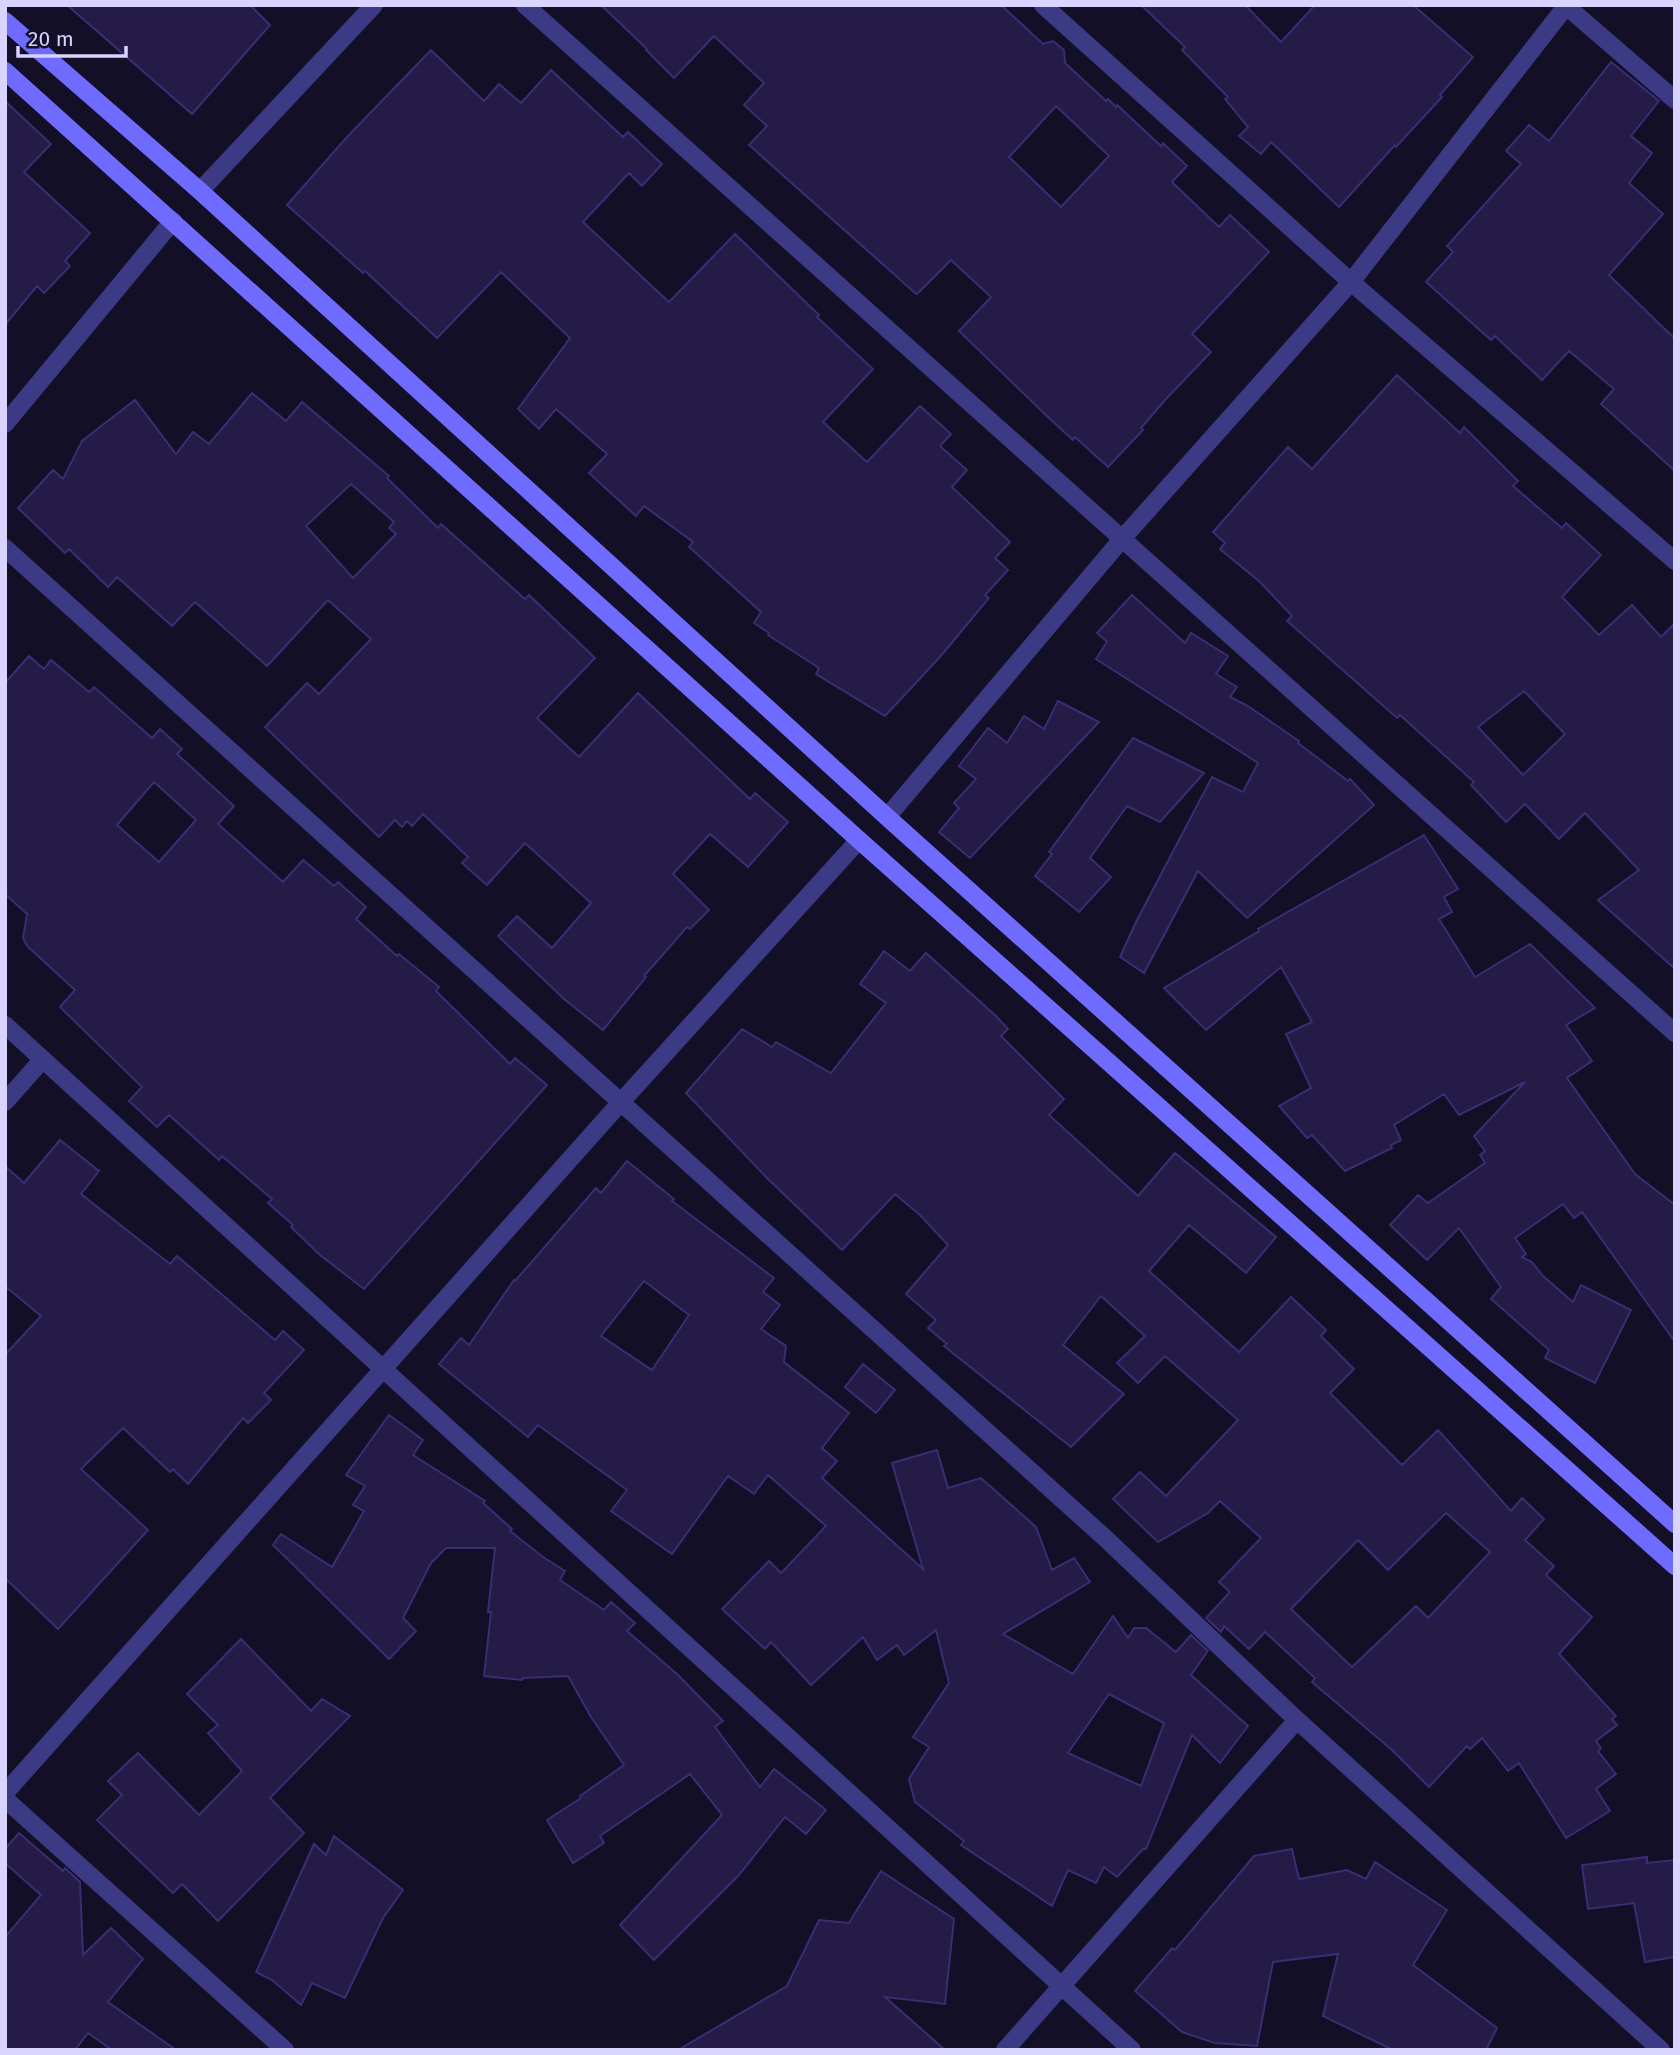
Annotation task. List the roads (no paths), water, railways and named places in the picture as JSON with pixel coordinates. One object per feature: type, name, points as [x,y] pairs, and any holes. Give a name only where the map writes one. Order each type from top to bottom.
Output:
[{"type":"street","points":[[200,191],[374,5]]},
{"type":"street","points":[[525,5],[1675,1033]]},
{"type":"street","points":[[1043,5],[1350,282],[1675,561]]},
{"type":"street","points":[[887,817],[1122,539],[1350,282],[1566,5],[1675,100]]},
{"type":"street","points":[[5,21],[200,191],[887,817],[1675,1524]]},
{"type":"street","points":[[5,71],[859,840],[1675,1566]]},
{"type":"street","points":[[5,424],[173,220]]},
{"type":"street","points":[[5,548],[1104,1537],[1297,1720],[1661,2050]]},
{"type":"street","points":[[285,2050],[5,1796],[621,1102],[859,840]]},
{"type":"street","points":[[5,1025],[1132,2050]]},
{"type":"street","points":[[5,1102],[43,1059]]},
{"type":"street","points":[[1005,2050],[1297,1720]]}]
